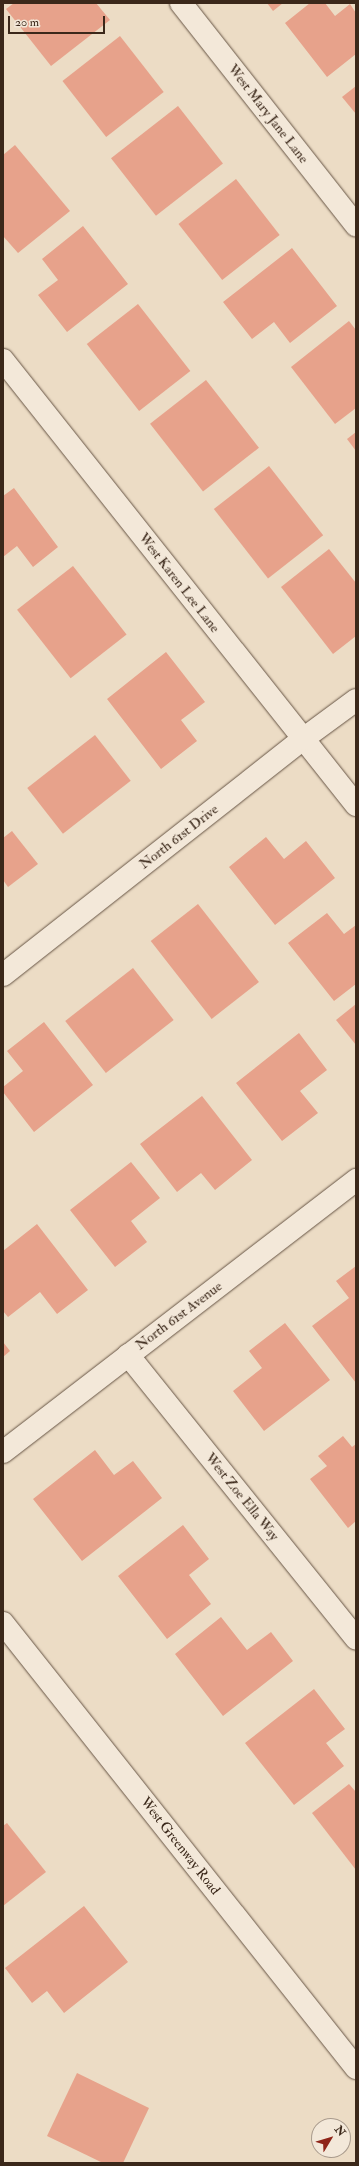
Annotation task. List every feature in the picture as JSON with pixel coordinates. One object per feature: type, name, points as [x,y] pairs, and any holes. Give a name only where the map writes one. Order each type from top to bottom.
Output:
[{"type":"street","name":"West Mary Jane Lane","points":[[181,3],[356,225]]},
{"type":"street","name":"West Karen Lee Lane","points":[[3,360],[302,739],[356,805]]},
{"type":"street","name":"North 61st Drive","points":[[3,975],[302,739],[356,700]]},
{"type":"street","name":"North 61st Avenue","points":[[3,1452],[356,1180]]},
{"type":"street","name":"West Zoe Ella Way","points":[[128,1355],[356,1639]]},
{"type":"street","name":"West Greenway Road","points":[[3,1623],[356,2068]]},
{"type":"building","points":[[14,3],[96,3],[110,20],[51,66],[6,9]]},
{"type":"building","points":[[267,3],[283,3],[273,11]]},
{"type":"building","points":[[310,3],[325,3],[335,16],[350,4],[356,13],[356,54],[327,77],[285,23]]},
{"type":"building","points":[[120,36],[164,92],[106,137],[62,81]]},
{"type":"building","points":[[356,86],[356,114],[342,97]]},
{"type":"building","points":[[178,106],[223,164],[156,216],[111,158]]},
{"type":"building","points":[[15,145],[70,211],[18,253],[3,236],[3,155]]},
{"type":"building","points":[[236,179],[280,235],[222,280],[178,224]]},
{"type":"building","points":[[83,226],[128,284],[67,332],[38,295],[58,280],[42,259]]},
{"type":"building","points":[[292,248],[337,306],[290,343],[274,322],[252,339],[223,302]]},
{"type":"building","points":[[138,304],[190,371],[139,411],[87,344]]},
{"type":"building","points":[[349,321],[356,330],[356,408],[335,424],[291,367]]},
{"type":"building","points":[[206,380],[259,448],[203,491],[150,424]]},
{"type":"building","points":[[356,432],[356,451],[347,439]]},
{"type":"building","points":[[269,466],[323,535],[268,578],[214,509]]},
{"type":"building","points":[[14,488],[58,547],[33,567],[17,546],[3,557],[3,496]]},
{"type":"building","points":[[329,549],[356,583],[356,636],[333,654],[281,587]]},
{"type":"building","points":[[73,566],[127,635],[71,678],[17,610]]},
{"type":"building","points":[[166,652],[205,702],[181,720],[197,741],[161,769],[107,699]]},
{"type":"building","points":[[95,735],[131,781],[63,834],[27,788]]},
{"type":"building","points":[[12,831],[38,864],[8,887],[3,880],[3,838]]},
{"type":"building","points":[[266,837],[284,859],[306,841],[335,878],[275,925],[229,867]]},
{"type":"building","points":[[198,904],[259,982],[212,1019],[151,941]]},
{"type":"building","points":[[327,913],[344,934],[356,925],[356,984],[334,1001],[288,943]]},
{"type":"building","points":[[133,968],[174,1020],[106,1073],[65,1021]]},
{"type":"building","points":[[356,1004],[356,1045],[336,1020]]},
{"type":"building","points":[[44,1022],[93,1085],[34,1132],[3,1092],[3,1087],[23,1071],[7,1051]]},
{"type":"building","points":[[299,1033],[327,1070],[300,1091],[318,1113],[282,1141],[236,1083]]},
{"type":"building","points":[[202,1096],[252,1160],[215,1190],[201,1173],[177,1192],[140,1144]]},
{"type":"building","points":[[131,1162],[160,1198],[131,1221],[147,1242],[115,1267],[70,1210]]},
{"type":"building","points":[[37,1224],[88,1290],[57,1314],[40,1292],[8,1317],[3,1311],[3,1251]]},
{"type":"building","points":[[356,1266],[356,1383],[312,1326],[349,1298],[336,1281]]},
{"type":"building","points":[[285,1323],[330,1380],[264,1431],[233,1391],[262,1368],[249,1351]]},
{"type":"building","points":[[3,1342],[10,1351],[3,1357]]},
{"type":"building","points":[[343,1436],[352,1447],[356,1444],[356,1521],[348,1528],[310,1479],[327,1466],[318,1456]]},
{"type":"building","points":[[95,1450],[114,1475],[133,1461],[162,1498],[82,1561],[33,1499]]},
{"type":"building","points":[[183,1525],[209,1559],[189,1575],[211,1604],[167,1639],[118,1576]]},
{"type":"building","points":[[221,1617],[247,1650],[271,1632],[293,1661],[223,1716],[175,1654]]},
{"type":"building","points":[[314,1689],[345,1729],[326,1743],[344,1766],[294,1805],[245,1743]]},
{"type":"building","points":[[349,1784],[356,1792],[356,1870],[312,1813]]},
{"type":"building","points":[[7,1823],[46,1872],[3,1906],[3,1826]]},
{"type":"building","points":[[84,1906],[128,1962],[64,2013],[47,1991],[32,2003],[5,1968]]},
{"type":"building","points":[[77,2073],[149,2108],[123,2163],[103,2163],[47,2136]]}]
